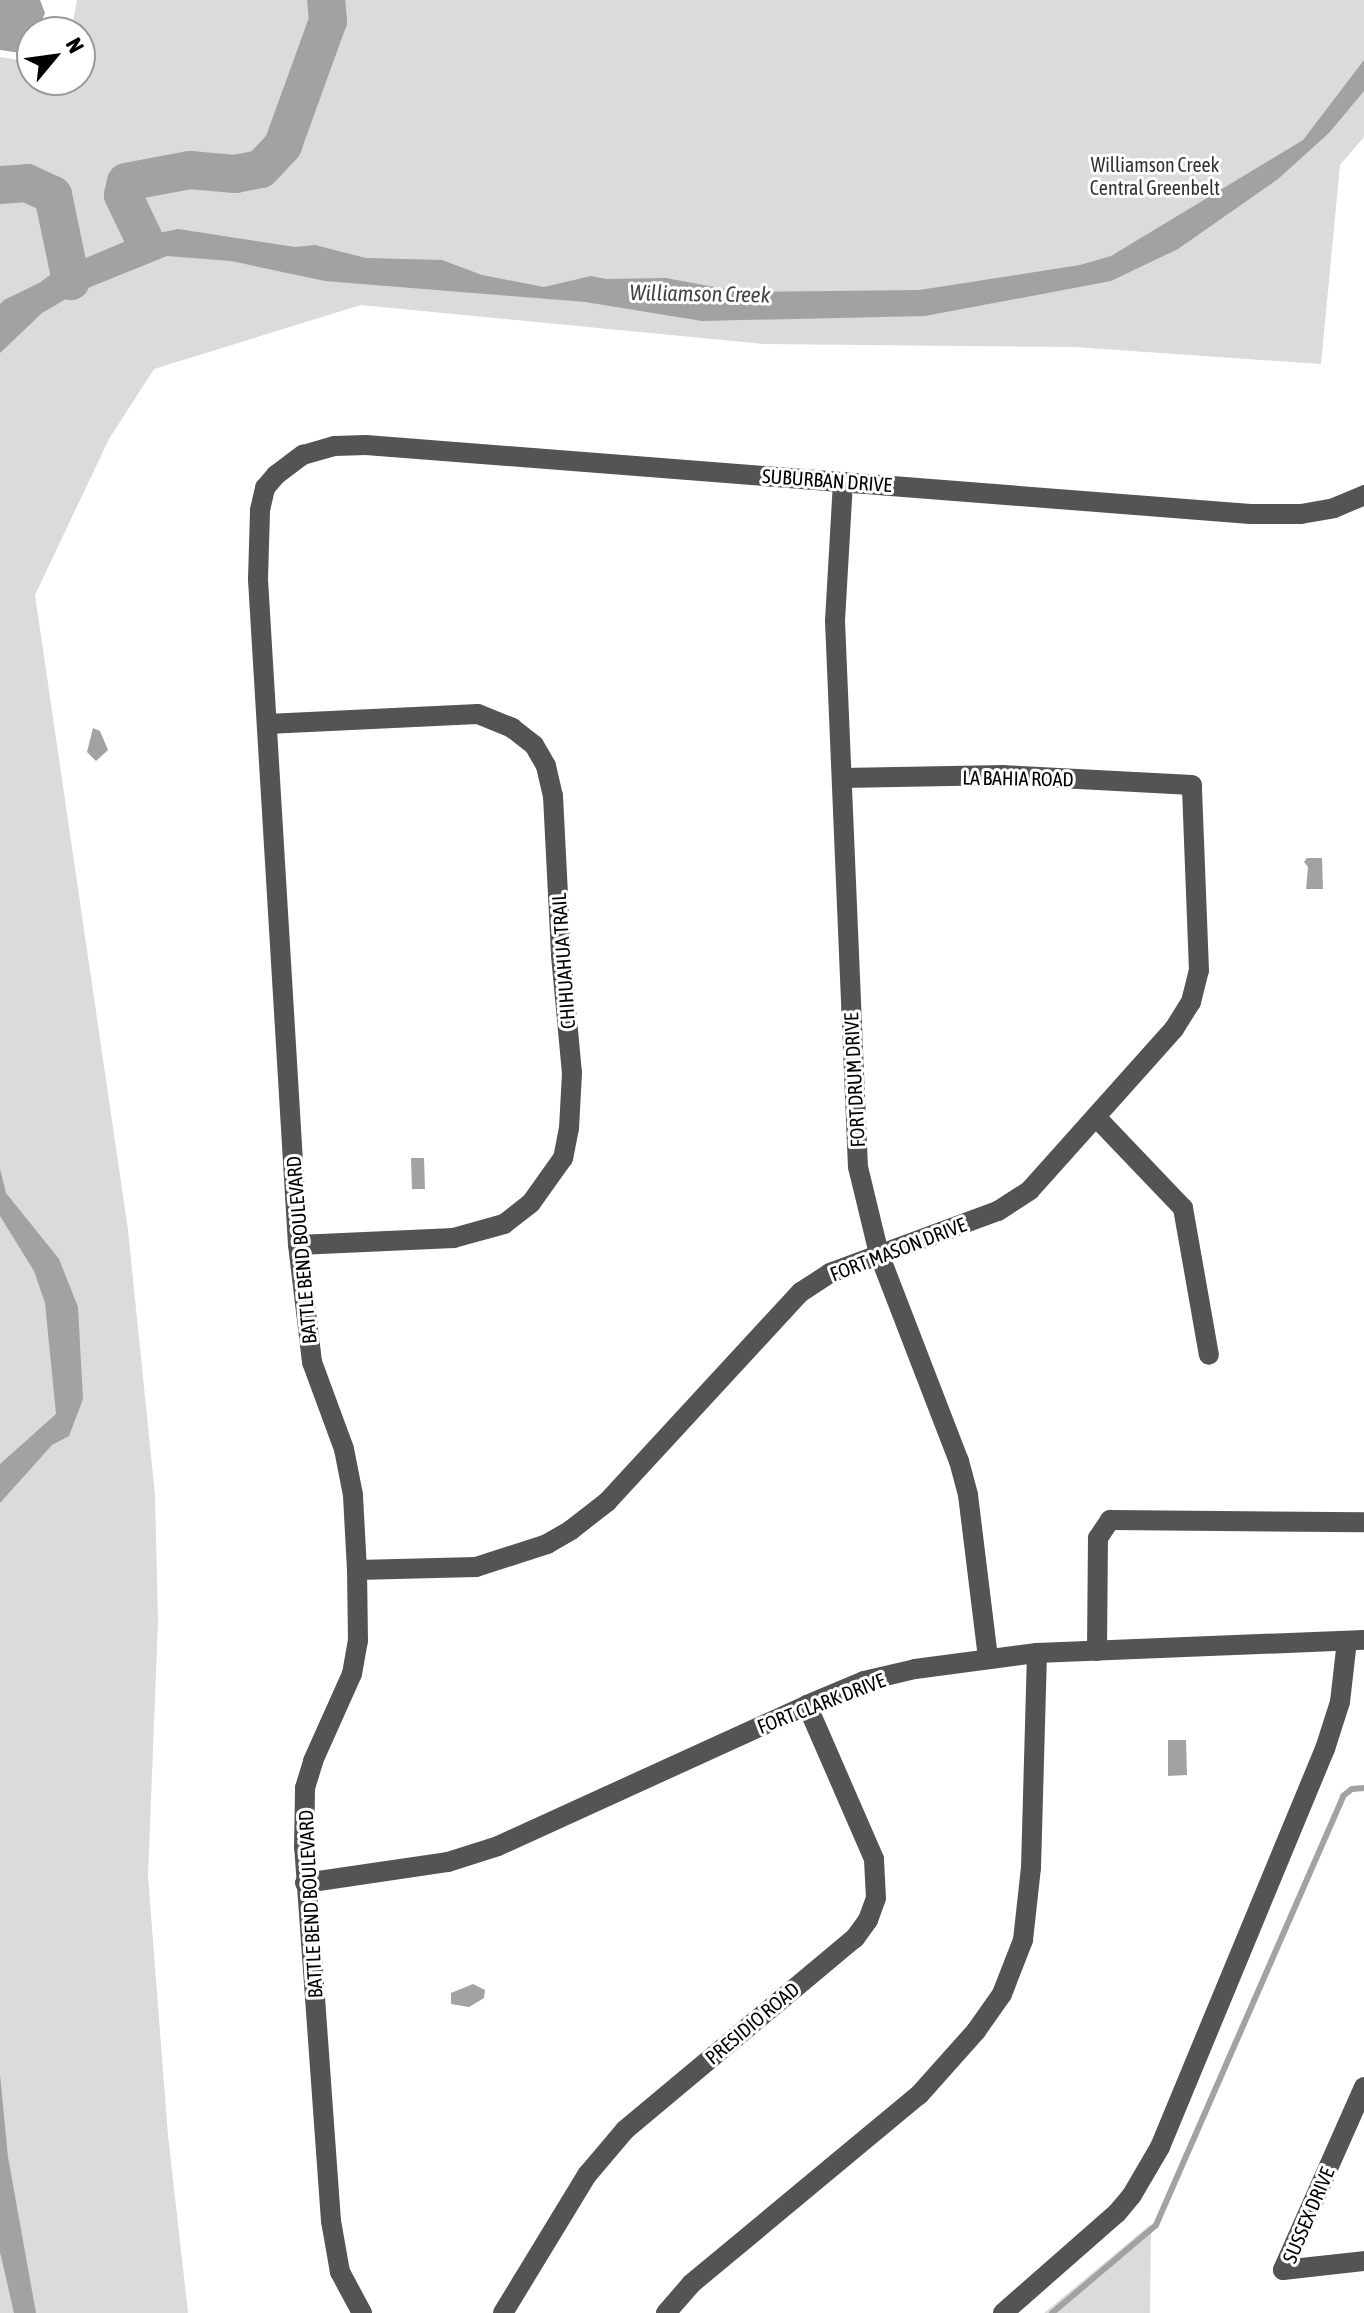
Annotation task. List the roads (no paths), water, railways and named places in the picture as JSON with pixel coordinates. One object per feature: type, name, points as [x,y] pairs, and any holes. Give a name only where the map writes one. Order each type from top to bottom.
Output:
[{"type":"street","name":"SUBURBAN DRIVE","points":[[291,462],[316,449],[366,445],[1250,514],[1301,514],[1334,508],[1364,495]]},
{"type":"street","name":"BATTLE BEND BOULEVARD","points":[[291,462],[265,488],[260,510],[258,579],[298,1245],[312,1362],[344,1449],[353,1495],[358,1641],[352,1674],[313,1761],[305,1788],[305,1883],[331,2221],[340,2272],[362,2313]]},
{"type":"street","name":"FORT DRUM DRIVE","points":[[843,482],[835,621],[858,1167],[879,1254],[959,1461],[968,1495],[988,1658]]},
{"type":"street","name":"CHIHUAHUA TRAIL","points":[[267,724],[478,714],[512,728],[534,745],[546,766],[553,796],[561,955],[572,1073],[569,1128],[563,1158],[531,1203],[504,1224],[454,1238],[298,1245]]},
{"type":"street","name":"LA BAHIA ROAD","points":[[843,778],[1004,775],[1192,785]]},
{"type":"street","name":"FORT MASON DRIVE","points":[[357,1570],[476,1567],[559,1537],[607,1502],[801,1292],[830,1273],[998,1211],[1030,1190],[1174,1029],[1191,1002],[1199,971],[1192,785]]},
{"type":"street","points":[[1096,1117],[1183,1208],[1209,1355]]},
{"type":"street","points":[[1097,1651],[1098,1538],[1110,1520],[1364,1522]]},
{"type":"street","points":[[1003,2313],[1117,2213],[1132,2195],[1160,2147],[1325,1749],[1356,1641]]},
{"type":"street","name":"FORT CLARK DRIVE","points":[[305,1883],[448,1862],[498,1846],[864,1681],[988,1658],[1037,1653],[1356,1641]]},
{"type":"street","points":[[666,2313],[691,2284],[919,2095],[976,2031],[1002,1994],[1023,1940],[1031,1868],[1037,1653]]},
{"type":"street","name":"PRESIDIO ROAD","points":[[503,2313],[587,2175],[625,2130],[855,1938],[868,1920],[876,1898],[874,1859],[807,1705]]},
{"type":"street","name":"SUSSEX DRIVE","points":[[1364,2087],[1283,2270],[1364,2261]]},
{"type":"water","points":[[0,0],[40,0],[44,16],[16,16],[16,52],[0,50]]},
{"type":"water","name":"Williamson Creek","points":[[1364,60],[1364,91],[1329,133],[1278,179],[1178,249],[1111,281],[925,316],[702,321],[585,302],[325,281],[231,261],[167,256],[78,292],[42,313],[0,353],[0,304],[4,300],[39,283],[57,270],[131,239],[178,229],[295,247],[315,245],[366,258],[442,260],[482,275],[544,287],[591,276],[606,279],[666,278],[741,292],[919,290],[1080,265],[1111,256],[1303,140]]},
{"type":"water","points":[[93,728],[100,731],[108,750],[96,761],[87,752]]},
{"type":"water","points":[[1307,858],[1322,858],[1323,889],[1306,889],[1308,867],[1304,862]]},
{"type":"water","points":[[411,1158],[424,1158],[425,1189],[412,1189]]},
{"type":"water","points":[[0,1169],[6,1193],[59,1259],[78,1307],[83,1399],[69,1436],[52,1445],[0,1503],[0,1464],[56,1414],[45,1303],[34,1271],[0,1216]]},
{"type":"water","points":[[1168,1740],[1186,1740],[1187,1775],[1168,1776]]},
{"type":"water","points":[[473,1984],[485,1990],[484,1998],[469,2007],[451,2004],[451,1993]]},
{"type":"water","points":[[0,2074],[8,2157],[36,2313],[14,2313],[0,2252]]},
{"type":"waterway","points":[[145,241],[123,195],[126,182],[190,170],[235,174],[261,169],[283,145],[328,21],[326,0]]},
{"type":"waterway","points":[[0,185],[27,183],[53,195],[71,281]]},
{"type":"waterway","points":[[1052,2313],[1156,2225],[1343,1796],[1352,1789],[1364,1788]]},
{"type":"park label","name":"Williamson Creek Central Greenbelt","points":[[1155,176]]}]
